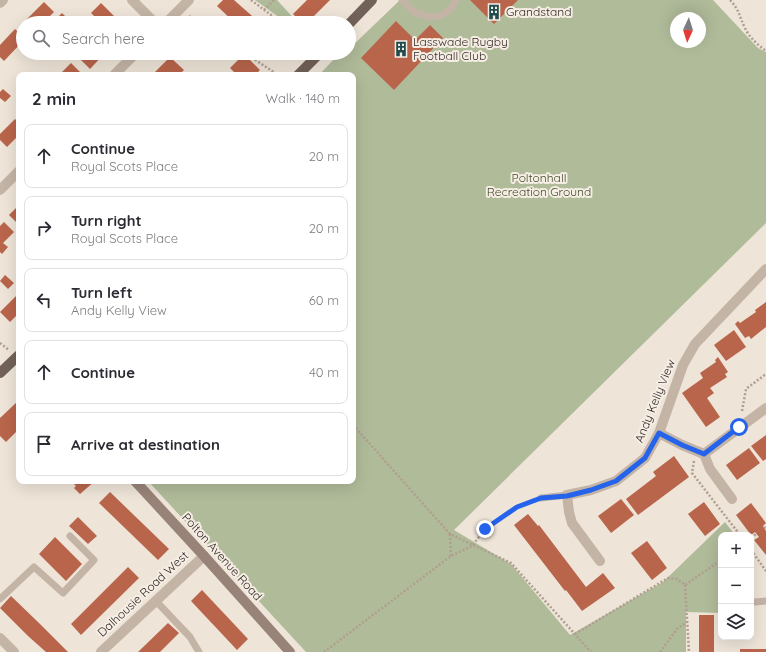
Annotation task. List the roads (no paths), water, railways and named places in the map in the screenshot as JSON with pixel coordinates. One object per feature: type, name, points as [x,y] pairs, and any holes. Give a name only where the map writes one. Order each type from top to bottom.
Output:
[{"type":"main road","points":[[356,17],[372,0]]},
{"type":"main road","points":[[301,72],[313,60]]},
{"type":"main road","points":[[0,374],[16,359]]},
{"type":"street","points":[[0,3],[3,0]]},
{"type":"street","points":[[132,0],[148,16]]},
{"type":"street","points":[[173,16],[189,0]]},
{"type":"street","points":[[117,72],[129,60]]},
{"type":"street","points":[[0,190],[16,174]]},
{"type":"street","name":"Andy Kelly View","points":[[567,496],[591,490],[616,481],[645,458],[659,433],[684,365],[695,344],[766,269]]},
{"type":"street","points":[[700,452],[766,408]]},
{"type":"street","points":[[659,433],[682,445],[700,452],[710,469],[732,499]]},
{"type":"street","name":"Polton Avenue Road","points":[[138,484],[290,652]]},
{"type":"street","points":[[567,496],[568,512],[572,523],[600,561]]},
{"type":"street","name":"Dalhousie Road West","points":[[101,652],[204,556]]},
{"type":"street","points":[[0,638],[14,652]]},
{"type":"lane","points":[[402,0],[414,12],[429,17],[440,16],[451,9],[456,0]]},
{"type":"lane","points":[[541,498],[567,496]]},
{"type":"lane","points":[[0,599],[34,566],[63,593],[94,560],[70,536]]},
{"type":"lane","points":[[156,601],[190,637],[200,652]]},
{"type":"lane","points":[[755,602],[766,601]]},
{"type":"place","name":"Grandstand","points":[[494,12]]},
{"type":"place","name":"Lasswade Rugby Football Club","points":[[401,49]]},
{"type":"park label","name":"Poltonhall Recreation Ground","points":[[539,185]]}]
